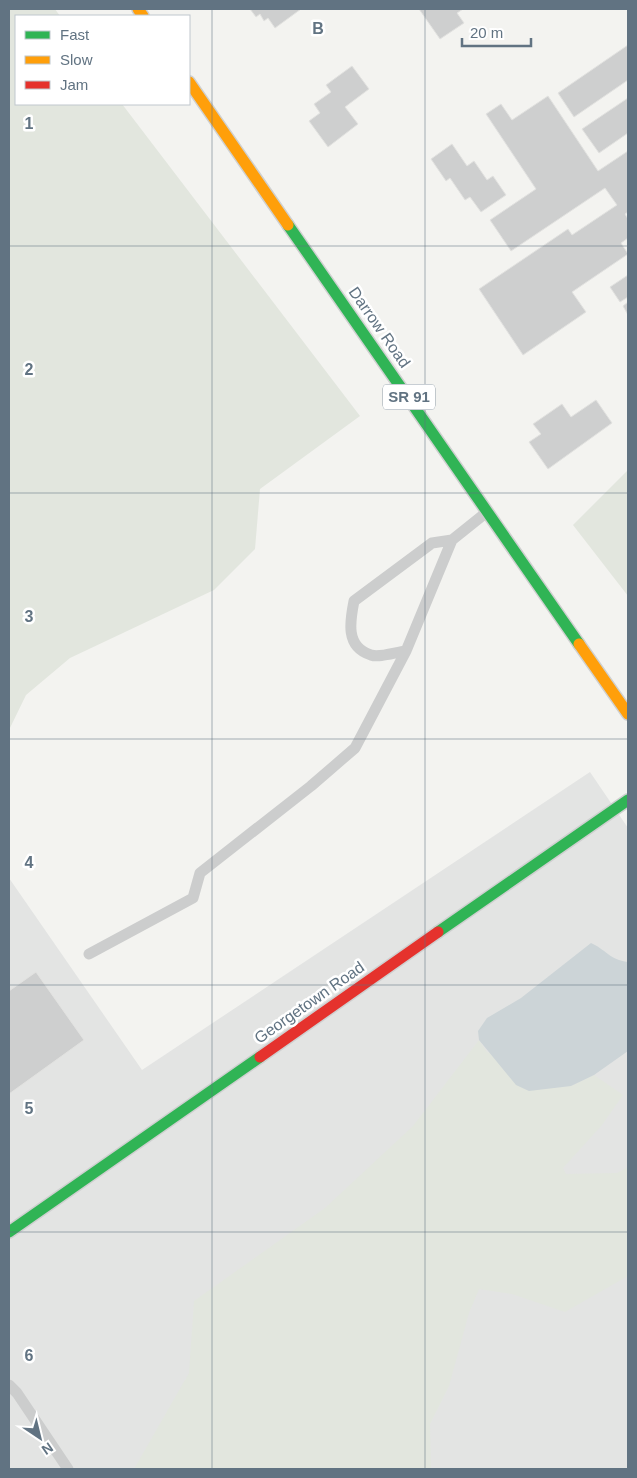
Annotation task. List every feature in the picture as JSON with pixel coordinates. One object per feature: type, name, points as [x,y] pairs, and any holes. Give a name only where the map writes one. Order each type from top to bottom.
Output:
[{"type":"main road","name":"Darrow Road","points":[[190,83],[489,511],[628,714]]},
{"type":"main road","name":"Georgetown Road","points":[[9,1232],[628,800]]},
{"type":"lane","points":[[406,651],[371,656],[356,646],[349,628],[354,601],[432,544],[452,540],[489,511]]},
{"type":"lane","points":[[89,954],[193,898],[200,873],[311,786],[354,748],[406,651],[452,540]]},
{"type":"lane","points":[[9,1385],[17,1392],[68,1469]]},
{"type":"shaded area","points":[[9,9],[55,9],[59,15],[15,15],[15,105],[123,105],[360,416],[260,489],[255,549],[214,590],[70,658],[26,695],[9,730]]},
{"type":"shaded area","points":[[628,470],[628,596],[573,525]]},
{"type":"shaded area","points":[[590,772],[628,828],[628,1469],[9,1469],[9,878],[142,1070]]},
{"type":"shaded area","points":[[591,943],[612,957],[628,962],[628,1051],[594,1075],[571,1086],[529,1091],[516,1085],[479,1040],[478,1031],[487,1018],[521,998]]},
{"type":"shaded area","points":[[479,1040],[487,1052],[571,1086],[594,1075],[623,1095],[602,1125],[563,1168],[566,1174],[617,1173],[628,1167],[628,1276],[565,1312],[512,1294],[479,1289],[469,1313],[449,1386],[430,1424],[431,1469],[134,1469],[189,1373],[194,1301],[325,1208],[413,1126]]},
{"type":"building","points":[[250,9],[301,9],[275,28],[268,18],[264,21],[260,14],[256,17]]},
{"type":"building","points":[[419,9],[463,9],[457,13],[464,23],[440,39]]},
{"type":"building","points":[[628,45],[628,80],[574,117],[558,93]]},
{"type":"building","points":[[352,66],[369,89],[345,107],[358,124],[328,147],[309,121],[320,113],[314,104],[331,92],[326,85]]},
{"type":"building","points":[[548,96],[598,171],[628,151],[628,212],[625,214],[628,219],[628,238],[621,243],[628,254],[572,292],[586,312],[523,355],[479,289],[568,229],[572,235],[617,205],[605,188],[511,251],[490,220],[536,189],[486,114],[501,104],[512,120]]},
{"type":"building","points":[[628,98],[628,133],[599,153],[582,129]]},
{"type":"building","points":[[452,144],[467,166],[474,161],[487,180],[493,176],[506,195],[481,212],[470,197],[465,200],[450,178],[446,181],[431,159]]},
{"type":"building","points":[[628,275],[628,297],[620,302],[610,287]]},
{"type":"building","points":[[628,302],[628,315],[623,306]]},
{"type":"building","points":[[596,400],[612,423],[548,469],[529,442],[541,434],[533,424],[562,404],[571,417]]},
{"type":"building","points":[[36,972],[84,1040],[9,1094],[9,991]]},
{"type":"traffic: fast","points":[[288,225],[579,644]]},
{"type":"traffic: fast","points":[[438,932],[628,800]]},
{"type":"traffic: fast","points":[[9,1232],[260,1057]]},
{"type":"traffic: slow","points":[[138,9],[142,15]]},
{"type":"traffic: slow","points":[[190,83],[288,225]]},
{"type":"traffic: slow","points":[[579,644],[628,714]]},
{"type":"traffic: jam","points":[[260,1057],[438,932]]}]
